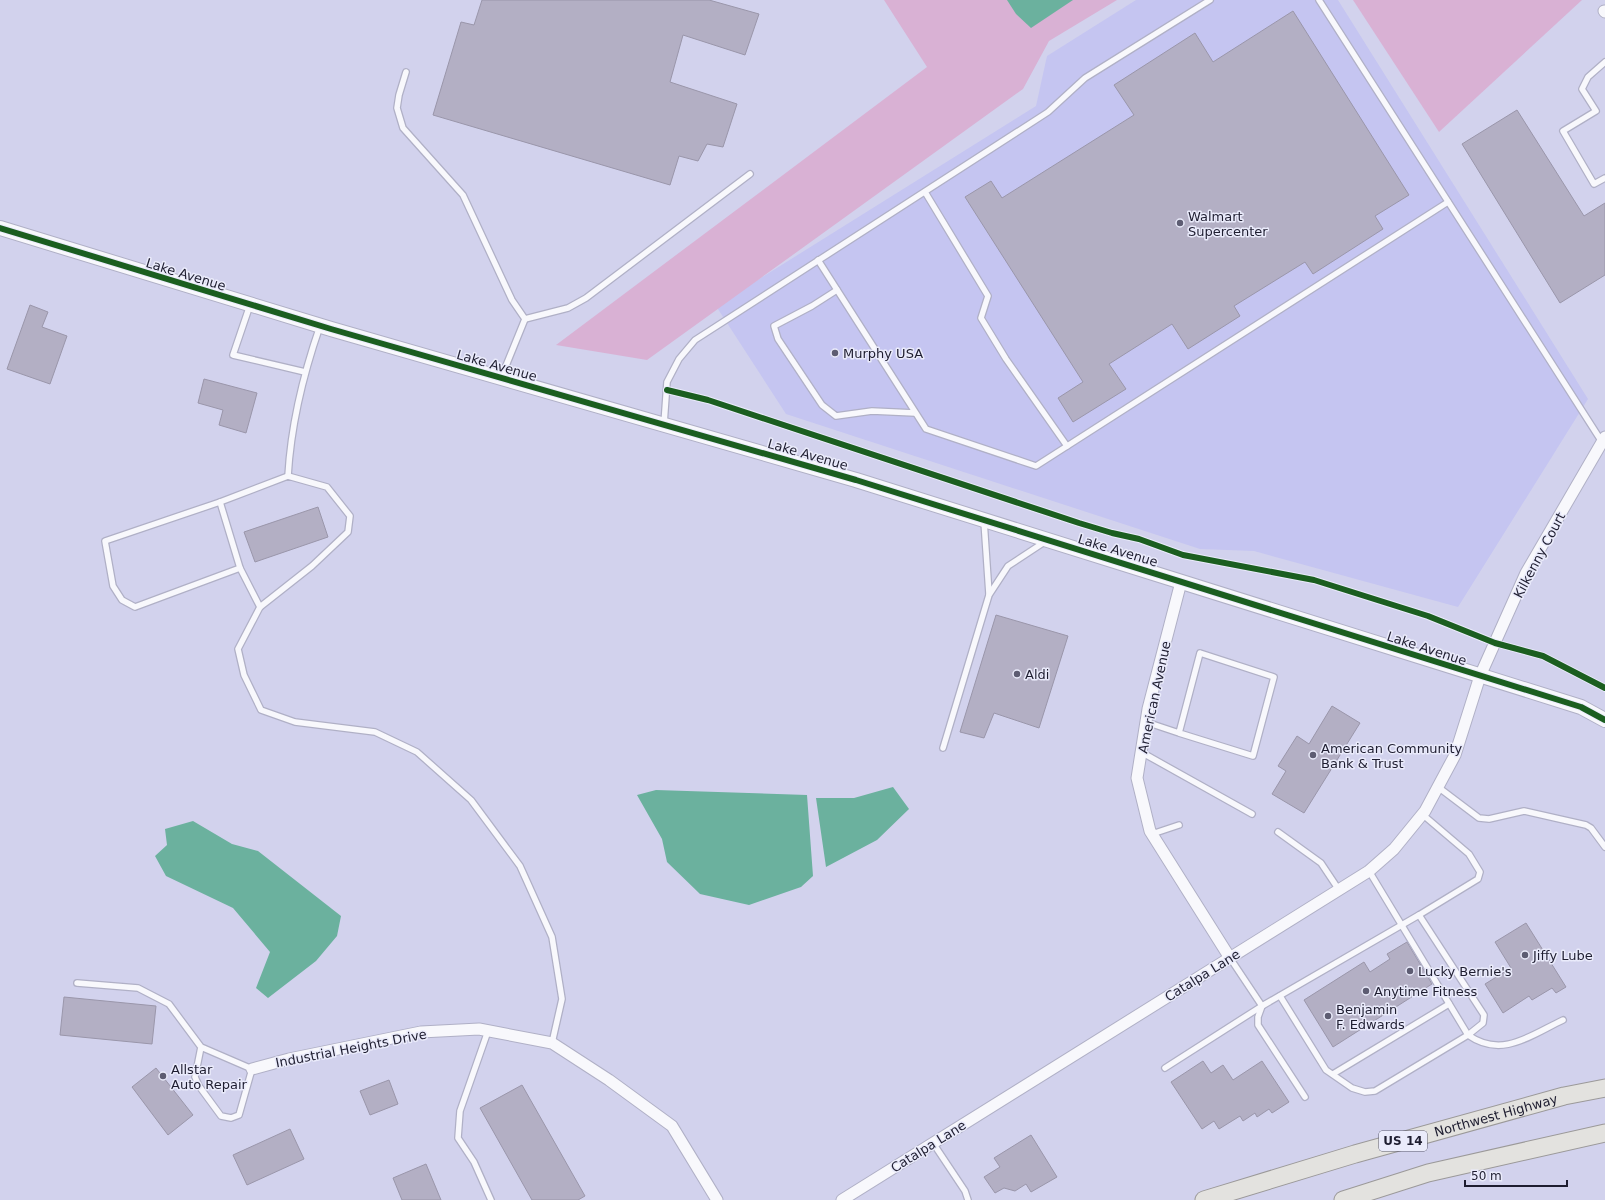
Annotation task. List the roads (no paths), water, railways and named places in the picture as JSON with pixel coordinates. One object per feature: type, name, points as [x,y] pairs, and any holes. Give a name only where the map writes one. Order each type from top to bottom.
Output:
[{"type":"main road","name":"Northwest Highway","points":[[1204,1200],[1363,1152],[1564,1096],[1605,1088]]},
{"type":"main road","points":[[1343,1200],[1428,1173],[1605,1134]]},
{"type":"street","name":"Lake Avenue","points":[[0,228],[320,326],[856,480],[1582,707],[1605,720]]},
{"type":"street","name":"Kilkenny Court","points":[[1480,676],[1526,573],[1604,440]]},
{"type":"street","name":"American Avenue","points":[[1181,582],[1146,722],[1137,778],[1152,834],[1230,958]]},
{"type":"street","name":"Catalpa Lane","points":[[842,1200],[1369,871],[1394,849],[1422,814],[1438,787],[1455,756],[1480,676]]},
{"type":"street","name":"Industrial Heights Drive","points":[[252,1069],[289,1059],[421,1032],[479,1029],[552,1043],[609,1080],[672,1126],[717,1200]]},
{"type":"lane","points":[[664,424],[667,382],[679,359],[694,340],[1048,112],[1085,78],[1210,0]]},
{"type":"lane","points":[[1319,0],[1448,202],[1604,440]]},
{"type":"lane","points":[[1605,62],[1588,77],[1582,89],[1596,111],[1563,131],[1594,184],[1605,178]]},
{"type":"lane","points":[[406,72],[399,95],[398,108],[403,128],[463,195],[512,300],[525,319]]},
{"type":"lane","points":[[525,319],[568,308],[586,298],[750,174]]},
{"type":"lane","points":[[925,192],[988,296],[981,318],[1006,359],[1067,446]]},
{"type":"lane","points":[[818,260],[926,430],[1036,466],[1448,202]]},
{"type":"lane","points":[[837,290],[812,306],[774,326],[778,340],[822,405],[836,416],[872,412],[915,413]]},
{"type":"lane","points":[[250,305],[233,355],[305,372]]},
{"type":"lane","points":[[501,378],[525,319]]},
{"type":"lane","points":[[288,476],[290,444],[305,372],[320,326]]},
{"type":"lane","points":[[240,568],[135,606],[122,600],[113,586],[105,541],[220,502],[288,476],[328,488],[350,516],[348,532],[312,566],[260,607],[238,649],[244,675],[261,710],[295,722],[374,732],[417,752],[471,800],[520,866],[552,937],[562,999],[552,1043]]},
{"type":"lane","points":[[220,502],[240,568],[260,607]]},
{"type":"lane","points":[[984,520],[988,595]]},
{"type":"lane","points":[[943,748],[988,595],[1008,566],[1048,540]]},
{"type":"lane","points":[[1146,722],[1179,733],[1253,756],[1274,676],[1200,653],[1179,733]]},
{"type":"lane","points":[[1141,752],[1252,814]]},
{"type":"lane","points":[[1438,787],[1480,818],[1489,819],[1524,811],[1586,825],[1591,828],[1605,847]]},
{"type":"lane","points":[[1165,1068],[1262,1006],[1401,926],[1478,878],[1480,872],[1469,854],[1422,814]]},
{"type":"lane","points":[[1152,834],[1180,825]]},
{"type":"lane","points":[[1278,832],[1321,863],[1339,890]]},
{"type":"lane","points":[[1369,871],[1468,1035],[1478,1042],[1499,1047],[1512,1043],[1563,1020]]},
{"type":"lane","points":[[1280,996],[1326,1070],[1352,1088],[1366,1092],[1375,1091],[1468,1035],[1483,1023],[1484,1016],[1419,915]]},
{"type":"lane","points":[[1230,958],[1262,1006]]},
{"type":"lane","points":[[77,983],[138,988],[169,1004],[201,1046],[252,1069],[239,1115],[231,1118],[221,1116],[199,1086],[195,1077],[201,1046]]},
{"type":"lane","points":[[1333,1074],[1449,1004]]},
{"type":"lane","points":[[1262,1006],[1258,1017],[1258,1025],[1305,1097]]},
{"type":"lane","points":[[488,1031],[460,1111],[458,1138],[474,1162],[492,1200]]},
{"type":"lane","points":[[933,1143],[965,1191],[968,1200]]},
{"type":"place","name":"Walmart Supercenter","points":[[1180,223]]},
{"type":"place","name":"Murphy USA","points":[[835,353]]},
{"type":"place","name":"Aldi","points":[[1017,674]]},
{"type":"place","name":"American Community Bank & Trust","points":[[1313,755]]},
{"type":"place","name":"Jiffy Lube","points":[[1525,955]]},
{"type":"place","name":"Lucky Bernie's","points":[[1410,971]]},
{"type":"place","name":"Anytime Fitness","points":[[1366,991]]},
{"type":"place","name":"Benjamin F. Edwards","points":[[1328,1016]]},
{"type":"place","name":"Allstar Auto Repair","points":[[163,1076]]}]
